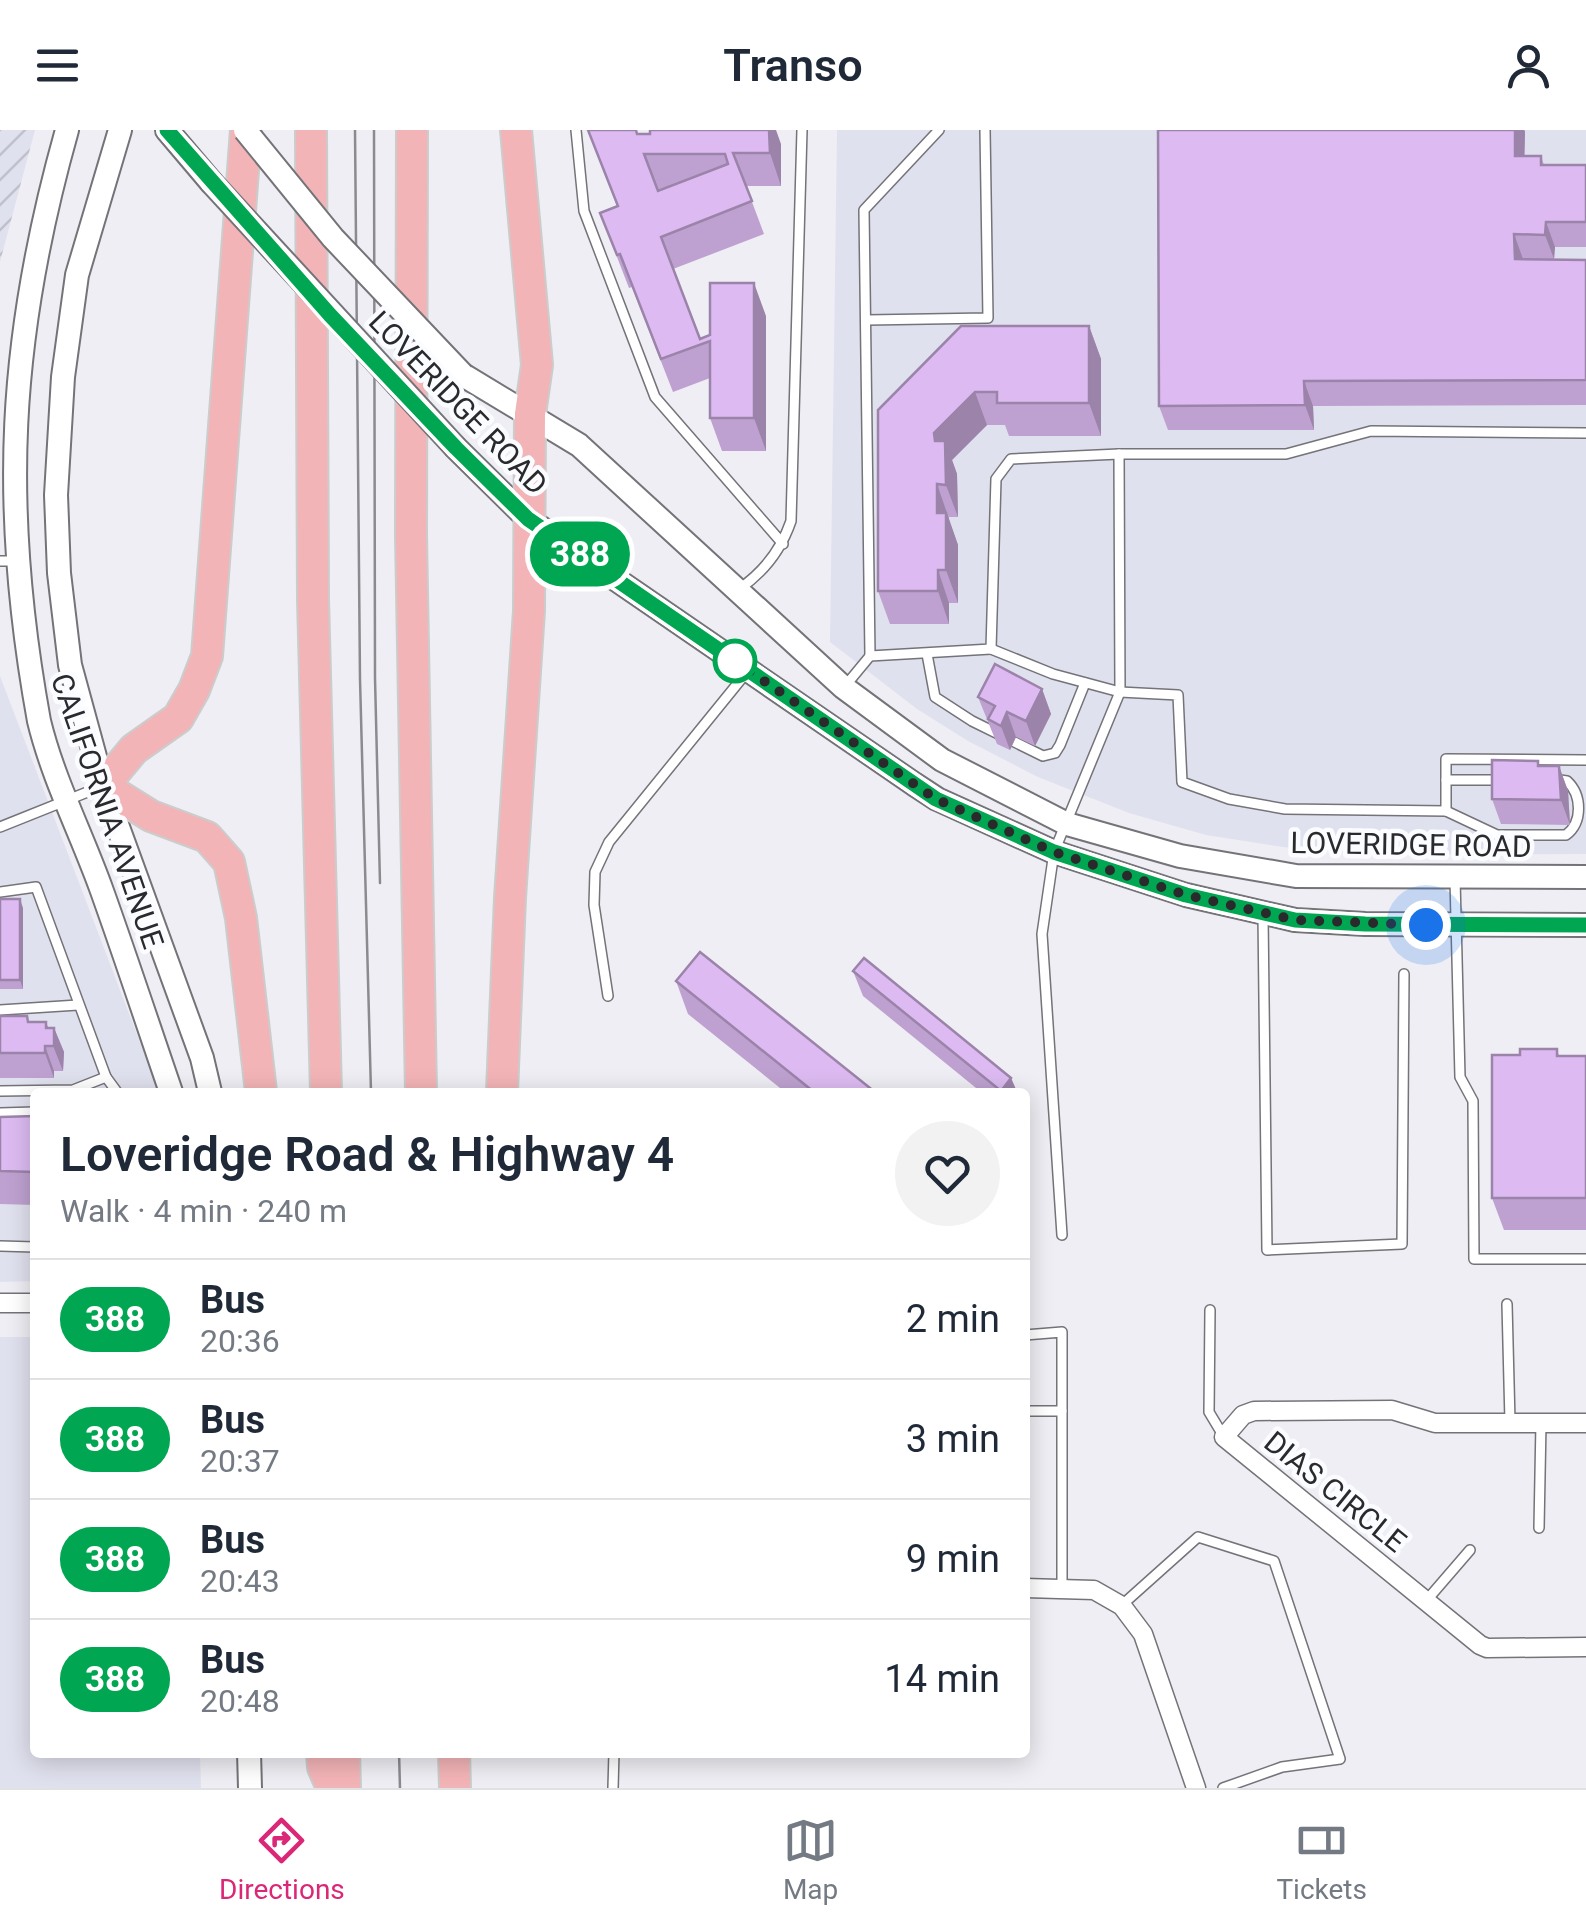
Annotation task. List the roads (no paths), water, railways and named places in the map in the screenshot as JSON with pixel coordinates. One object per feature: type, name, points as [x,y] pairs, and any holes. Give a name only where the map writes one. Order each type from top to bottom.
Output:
[{"type":"highway","points":[[245,130],[207,656],[178,718],[134,750],[103,786],[151,816],[207,837],[229,862],[241,918],[261,1088]]},
{"type":"highway","points":[[311,130],[313,598],[326,1088]]},
{"type":"highway","points":[[412,130],[411,536],[421,1088]]},
{"type":"highway","points":[[502,1088],[529,611],[530,414],[537,365],[516,130]]},
{"type":"highway","points":[[322,1758],[332,1788]]},
{"type":"highway","points":[[344,1758],[345,1788]]},
{"type":"highway","points":[[454,1758],[455,1788]]},
{"type":"main road","name":"CALIFORNIA AVENUE","points":[[67,130],[34,255],[13,380],[5,561],[40,724],[170,1088]]},
{"type":"main road","name":"CALIFORNIA AVENUE","points":[[120,130],[77,276],[64,377],[56,495],[59,572],[70,666],[103,786],[202,1058],[209,1088]]},
{"type":"main road","name":"LOVERIDGE ROAD","points":[[167,130],[210,182],[456,448],[528,519],[936,799],[1054,852],[1186,895],[1295,920],[1586,925]]},
{"type":"main road","name":"LOVERIDGE ROAD","points":[[245,130],[333,238],[463,375],[579,444],[844,688],[942,760],[1067,824],[1180,856],[1296,876],[1586,877]]},
{"type":"main road","points":[[249,1758],[250,1788]]},
{"type":"street","points":[[0,1303],[30,1303]]},
{"type":"street","name":"DIAS CIRCLE","points":[[1586,1423],[1435,1422],[1392,1410],[1254,1411],[1238,1420],[1224,1437],[1487,1648],[1586,1648]]},
{"type":"street","points":[[1030,1588],[1094,1590],[1122,1606],[1142,1634],[1196,1788]]},
{"type":"lane","points":[[576,130],[584,211],[655,397],[783,544]]},
{"type":"lane","points":[[737,590],[755,578],[783,544],[791,521],[802,130]]},
{"type":"lane","points":[[844,688],[870,656],[864,210],[939,130]]},
{"type":"lane","points":[[867,320],[988,318],[985,130]]},
{"type":"lane","points":[[991,649],[996,479],[1010,459],[1119,454],[1286,454],[1370,431],[1586,433]]},
{"type":"lane","points":[[1062,1236],[1042,934],[1054,852],[1120,692],[1119,454]]},
{"type":"lane","points":[[870,656],[991,649],[1053,674],[1120,692],[1178,695],[1182,782],[1229,799],[1285,809],[1446,812],[1497,835],[1566,835],[1577,820],[1576,792],[1567,781],[1542,779]]},
{"type":"lane","points":[[926,654],[932,690],[940,702],[1043,756],[1055,752],[1060,745],[1086,682]]},
{"type":"lane","points":[[608,996],[594,906],[595,872],[609,842],[748,670]]},
{"type":"lane","points":[[1446,812],[1446,759],[1586,760]]},
{"type":"lane","points":[[1446,780],[1522,779]]},
{"type":"lane","points":[[0,826],[103,786]]},
{"type":"lane","points":[[1455,879],[1460,1077],[1473,1101],[1474,1259],[1586,1259]]},
{"type":"lane","points":[[0,892],[36,886],[78,1005],[106,1077],[114,1088]]},
{"type":"lane","points":[[1262,912],[1266,1250],[1402,1244],[1404,974]]},
{"type":"lane","points":[[0,1010],[78,1005]]},
{"type":"lane","points":[[78,1088],[106,1077]]},
{"type":"lane","points":[[0,1090],[30,1090]]},
{"type":"lane","points":[[0,1113],[30,1112]]},
{"type":"lane","points":[[0,1246],[30,1247]]},
{"type":"lane","points":[[1507,1304],[1510,1422]]},
{"type":"lane","points":[[1210,1310],[1209,1412],[1224,1437]]},
{"type":"lane","points":[[1030,1335],[1062,1332],[1062,1589]]},
{"type":"lane","points":[[1030,1411],[1062,1411]]},
{"type":"lane","points":[[1540,1528],[1541,1422]]},
{"type":"lane","points":[[1122,1606],[1198,1536],[1274,1561],[1340,1759],[1282,1767],[1223,1788]]},
{"type":"lane","points":[[1426,1601],[1470,1550]]},
{"type":"lane","points":[[612,1788],[614,1758]]},
{"type":"tram line","points":[[355,130],[360,679],[371,1088]]},
{"type":"tram line","points":[[374,130],[375,678],[380,883]]},
{"type":"tram line","points":[[399,1758],[400,1788]]}]
